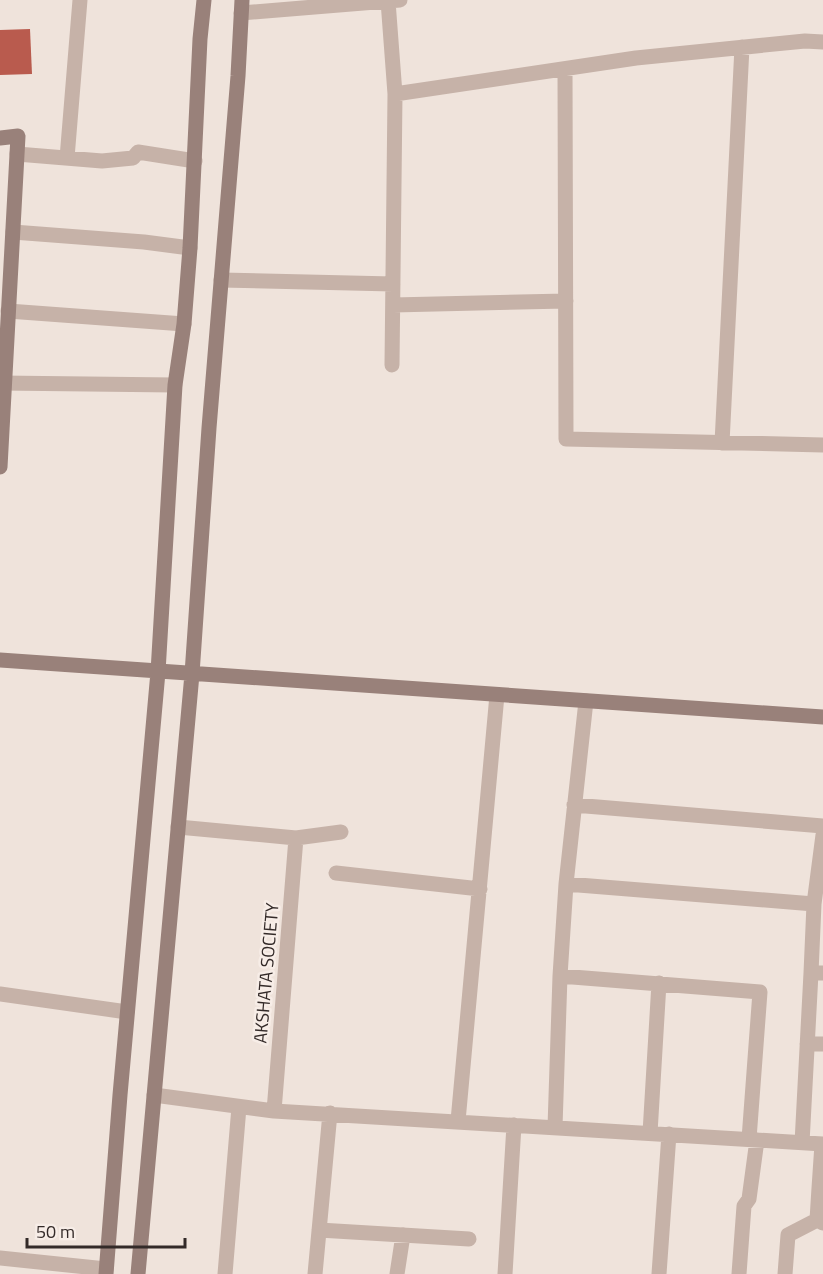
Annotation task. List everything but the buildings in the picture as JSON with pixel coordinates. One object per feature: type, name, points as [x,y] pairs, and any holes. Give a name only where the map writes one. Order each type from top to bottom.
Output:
[{"type":"street","points":[[67,159],[80,0]]},
{"type":"street","points":[[0,1258],[106,1271],[158,672],[175,385],[184,324],[190,249],[200,39],[204,0]]},
{"type":"street","points":[[138,1274],[192,674],[238,76],[241,7],[394,1],[392,365]]},
{"type":"street","points":[[394,93],[636,58],[805,41],[823,42]]},
{"type":"street","points":[[722,443],[742,47]]},
{"type":"street","points":[[565,69],[567,439],[823,446]]},
{"type":"street","points":[[0,138],[18,136],[13,232],[5,288],[9,311],[2,383],[0,459]]},
{"type":"street","points":[[17,154],[102,161],[133,159],[138,152],[195,161]]},
{"type":"street","points":[[13,232],[144,242],[190,249]]},
{"type":"street","points":[[221,280],[393,284]]},
{"type":"street","points":[[393,306],[566,301]]},
{"type":"street","points":[[9,311],[184,324]]},
{"type":"street","points":[[2,383],[175,385]]},
{"type":"street","points":[[0,660],[823,717]]},
{"type":"street","points":[[458,1121],[497,695]]},
{"type":"street","points":[[555,1127],[560,976],[566,884],[586,701]]},
{"type":"street","points":[[574,805],[823,826]]},
{"type":"street","points":[[178,827],[296,838],[340,832]]},
{"type":"street","name":"AKSHATA SOCIETY","points":[[274,1111],[296,838]]},
{"type":"street","points":[[802,1143],[807,1044],[817,973],[817,896],[823,843]]},
{"type":"street","points":[[336,873],[480,889]]},
{"type":"street","points":[[566,884],[817,896]]},
{"type":"street","points":[[560,976],[759,992],[749,1199],[744,1206],[739,1274]]},
{"type":"street","points":[[650,1133],[659,983]]},
{"type":"street","points":[[0,994],[127,1012]]},
{"type":"street","points":[[807,1044],[823,1044]]},
{"type":"street","points":[[154,1095],[274,1111],[823,1144],[820,1222],[788,1235],[785,1274]]},
{"type":"street","points":[[225,1274],[239,1107]]},
{"type":"street","points":[[315,1274],[330,1113]]},
{"type":"street","points":[[505,1274],[514,1125]]},
{"type":"street","points":[[659,1274],[669,1134]]},
{"type":"street","points":[[319,1230],[469,1239]]},
{"type":"street","points":[[397,1274],[403,1235]]}]
